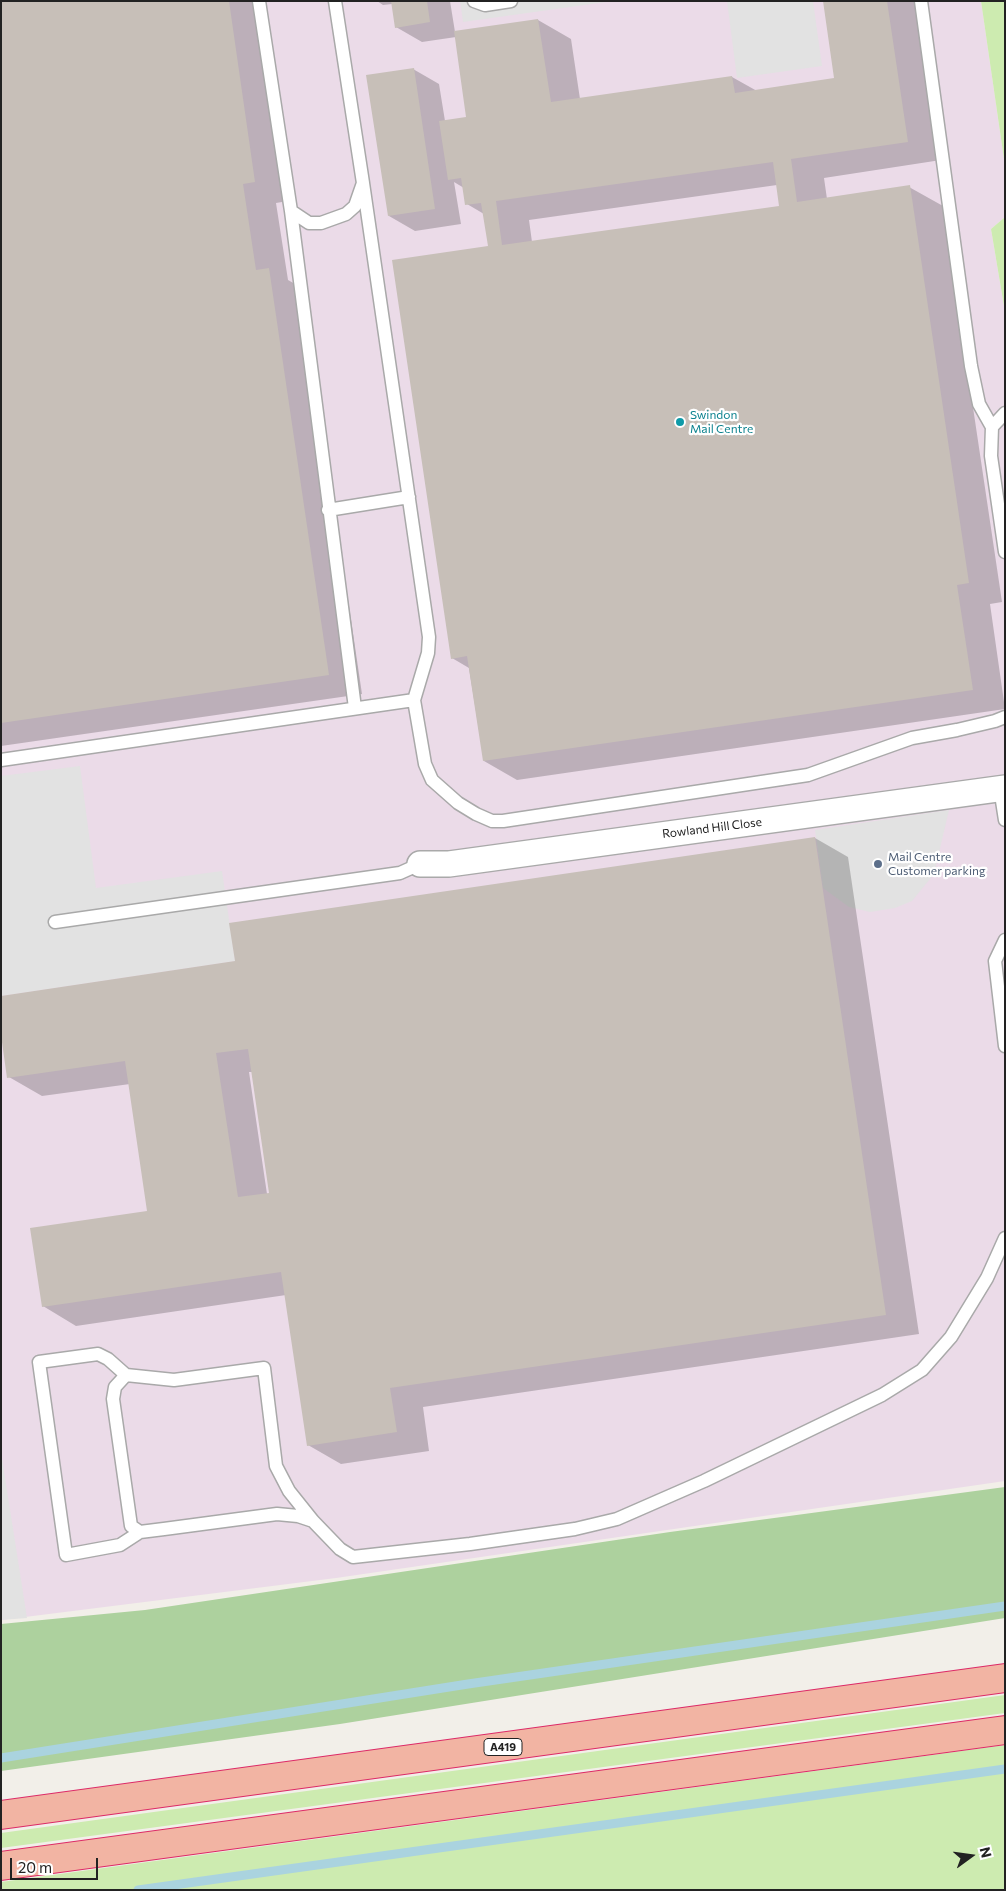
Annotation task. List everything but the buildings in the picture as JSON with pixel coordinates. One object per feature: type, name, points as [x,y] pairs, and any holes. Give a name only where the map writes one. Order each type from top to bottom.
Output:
[{"type":"highway","name":"A419","points":[[1,1816],[1005,1678]]},
{"type":"highway","points":[[1,1866],[1005,1730]]},
{"type":"street","name":"Rowland Hill Close","points":[[420,864],[449,864],[1003,788]]},
{"type":"lane","points":[[259,1],[291,211],[355,708]]},
{"type":"lane","points":[[334,1],[363,183],[430,645],[414,700],[425,764],[432,780],[458,803],[492,821],[503,821],[808,775],[912,738],[957,730],[1005,717]]},
{"type":"lane","points":[[474,1],[485,5],[511,1]]},
{"type":"lane","points":[[921,1],[971,366],[979,404],[992,427],[991,456],[1005,552]]},
{"type":"lane","points":[[291,211],[310,223],[334,220],[355,206],[363,183]]},
{"type":"lane","points":[[992,427],[1005,413]]},
{"type":"lane","points":[[328,510],[409,497]]},
{"type":"lane","points":[[1,760],[414,700]]},
{"type":"lane","points":[[1003,788],[1005,820]]},
{"type":"lane","points":[[55,922],[400,873],[420,864]]},
{"type":"lane","points":[[1005,940],[995,961],[1005,1046]]},
{"type":"lane","points":[[313,1521],[298,1516],[277,1514],[140,1532],[120,1545],[66,1555],[39,1362],[98,1354],[108,1359],[126,1375],[174,1380],[264,1368],[276,1466],[289,1491],[313,1521],[340,1549],[353,1557],[470,1544],[576,1529],[617,1519],[704,1482],[850,1412],[922,1370],[951,1337],[971,1307],[1001,1252],[1005,1238]]},
{"type":"lane","points":[[126,1375],[114,1387],[113,1399],[131,1526],[140,1532]]},
{"type":"shaded area","name":"Swindon Mail Centre","points":[[1,1],[981,1],[1005,166],[1005,217],[991,229],[1005,312],[1005,1481],[336,1578],[1,1620]]},
{"type":"shaded area","points":[[460,1],[613,1],[463,22]]},
{"type":"shaded area","points":[[727,1],[813,1],[822,66],[737,78]]},
{"type":"shaded area","points":[[80,766],[96,888],[222,871],[235,961],[1,996],[1,776]]},
{"type":"shaded area","name":"Mail Centre Customer parking","points":[[949,810],[934,874],[912,901],[895,908],[870,912],[849,907],[823,888],[815,830]]},
{"type":"shaded area","points":[[1,1452],[27,1618],[1,1620]]},
{"type":"green space","points":[[981,1],[1005,1],[1005,166]]},
{"type":"green space","points":[[1005,217],[1005,312],[991,229]]},
{"type":"green space","points":[[1005,1487],[1005,1618],[340,1724],[1,1771],[1,1624],[145,1610],[670,1532]]},
{"type":"green space","points":[[1005,1695],[1005,1713],[1,1848],[1,1833]]},
{"type":"green space","points":[[1005,1745],[1005,1890],[1,1890],[1,1882]]},
{"type":"waterway","points":[[1,1758],[468,1684],[1005,1606]]},
{"type":"waterway","points":[[138,1890],[1005,1769]]},
{"type":"place","name":"Swindon Mail Centre","points":[[680,422]]},
{"type":"place","name":"Mail Centre Customer parking","points":[[878,864]]}]
